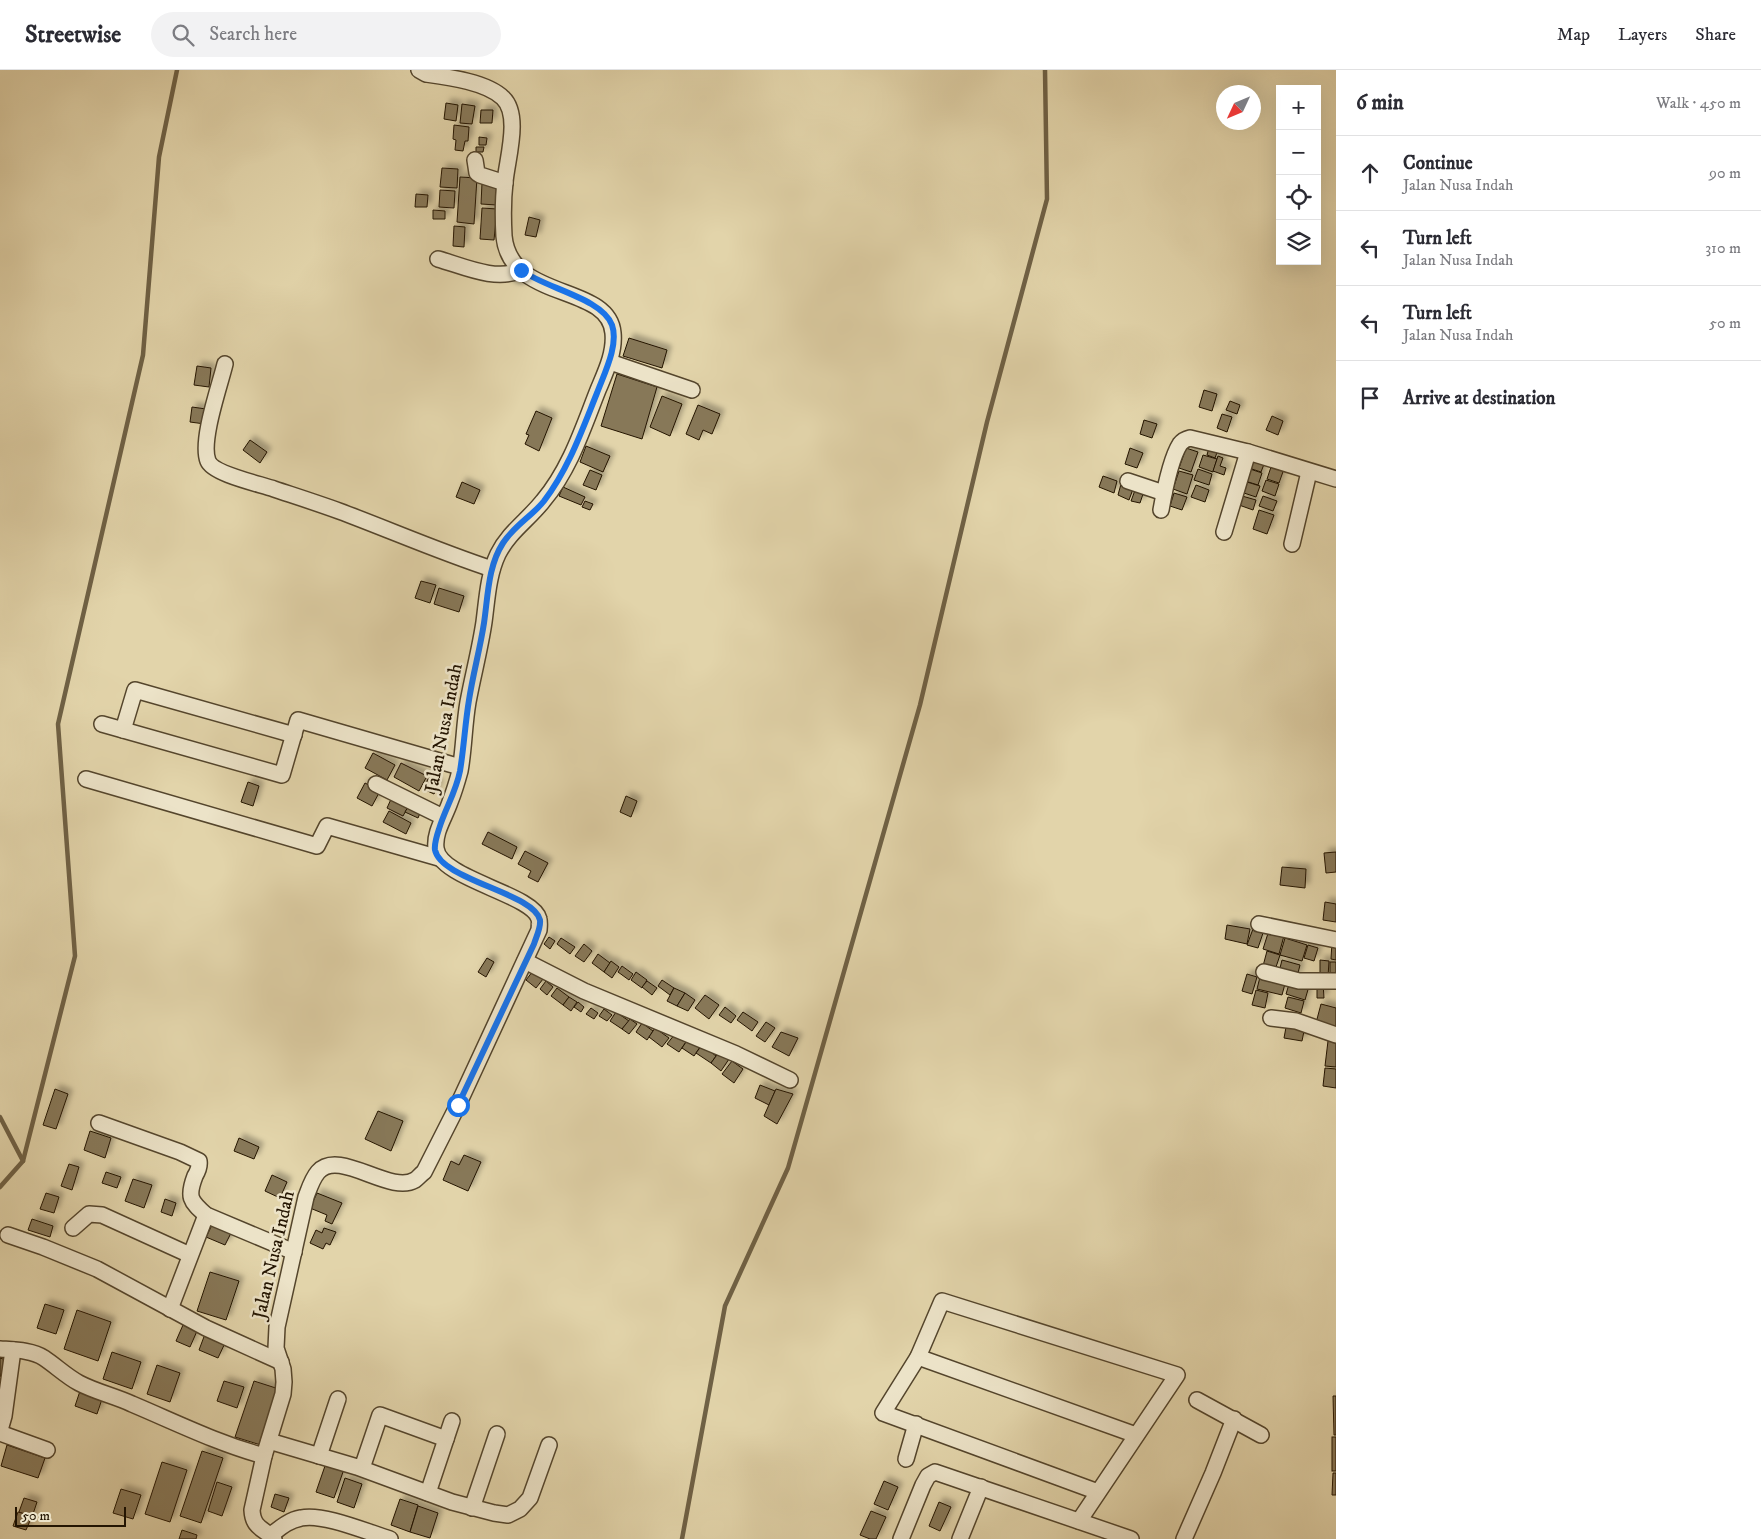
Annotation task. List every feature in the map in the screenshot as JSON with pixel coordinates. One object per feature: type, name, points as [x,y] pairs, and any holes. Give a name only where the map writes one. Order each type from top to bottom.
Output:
[{"type":"street","name":"Jalan Nusa Indah","points":[[272,1537],[252,1519],[252,1510],[266,1449],[283,1394],[284,1382],[281,1362],[276,1348],[276,1337],[306,1197],[318,1171],[326,1166],[338,1165],[406,1183],[416,1180],[424,1172],[458,1105],[539,930],[540,920],[535,912],[522,902],[456,871],[439,858],[435,850],[436,838],[456,789],[492,569],[504,542],[542,503],[558,480],[575,449],[610,362],[614,335],[612,324],[605,314],[592,304],[531,278],[521,270],[508,253],[504,238],[504,183],[512,125],[505,99],[481,86],[426,74],[419,70]]},
{"type":"street","points":[[475,160],[477,172],[480,175],[504,183]]},
{"type":"street","points":[[438,259],[491,274],[514,274],[521,270]]},
{"type":"street","points":[[610,362],[692,390]]},
{"type":"street","points":[[226,364],[209,429],[207,454],[211,466],[219,471],[339,511],[492,569]]},
{"type":"street","points":[[1161,510],[1164,493],[1180,445],[1190,438],[1248,452],[1336,479]]},
{"type":"street","points":[[1224,532],[1248,452]]},
{"type":"street","points":[[1292,544],[1309,472]]},
{"type":"street","points":[[1128,481],[1164,493]]},
{"type":"street","points":[[123,730],[135,690],[294,735]]},
{"type":"street","points":[[102,724],[282,776],[298,720],[460,767]]},
{"type":"street","points":[[86,779],[317,846],[327,826],[439,858]]},
{"type":"street","points":[[376,784],[443,818]]},
{"type":"street","points":[[1259,924],[1336,940]]},
{"type":"street","points":[[524,961],[584,991],[736,1054],[790,1080]]},
{"type":"street","points":[[1264,972],[1300,981],[1336,981]]},
{"type":"street","points":[[1271,1018],[1296,1021],[1336,1035]]},
{"type":"street","points":[[99,1123],[199,1160],[199,1168],[190,1194],[196,1206],[206,1215],[294,1252]]},
{"type":"street","points":[[73,1228],[89,1214],[102,1216],[190,1255]]},
{"type":"street","points":[[170,1309],[206,1215]]},
{"type":"street","points":[[8,1235],[43,1247],[97,1270],[215,1333],[281,1362]]},
{"type":"street","points":[[1079,1520],[1098,1492],[1136,1435],[1177,1375],[942,1300],[918,1357],[883,1413],[1098,1492]]},
{"type":"street","points":[[47,1450],[0,1432],[4,1416],[6,1349],[36,1354],[79,1383],[131,1403],[202,1436],[236,1448],[266,1449],[319,1456],[362,1468],[472,1508],[508,1515],[520,1509],[530,1498],[549,1445]]},
{"type":"street","points":[[918,1357],[1136,1435]]},
{"type":"street","points":[[319,1456],[338,1399]]},
{"type":"street","points":[[1197,1400],[1261,1435]]},
{"type":"street","points":[[362,1468],[380,1415],[446,1440]]},
{"type":"street","points":[[1184,1539],[1234,1419]]},
{"type":"street","points":[[428,1493],[452,1421]]},
{"type":"street","points":[[906,1459],[916,1424]]},
{"type":"street","points":[[472,1508],[497,1434]]},
{"type":"street","points":[[901,1539],[928,1476],[936,1472],[1132,1539]]},
{"type":"street","points":[[960,1539],[981,1487]]},
{"type":"street","points":[[272,1537],[292,1520],[302,1517],[315,1517],[390,1539]]},
{"type":"building","points":[[446,103],[458,105],[456,121],[444,119]]},
{"type":"building","points":[[462,104],[475,106],[472,124],[460,123]]},
{"type":"building","points":[[481,110],[493,110],[492,123],[480,123]]},
{"type":"building","points":[[454,125],[469,127],[468,141],[465,141],[463,151],[455,150],[456,140],[453,139]]},
{"type":"building","points":[[479,137],[487,138],[486,145],[479,145]]},
{"type":"building","points":[[476,147],[484,147],[483,152],[476,152]]},
{"type":"building","points":[[442,168],[458,169],[457,188],[440,187]]},
{"type":"building","points":[[460,177],[477,178],[474,224],[457,222]]},
{"type":"building","points":[[482,183],[498,184],[497,205],[481,204]]},
{"type":"building","points":[[440,190],[455,191],[454,208],[439,207]]},
{"type":"building","points":[[416,194],[428,195],[427,207],[415,207]]},
{"type":"building","points":[[482,208],[497,209],[494,240],[480,239]]},
{"type":"building","points":[[433,210],[445,211],[445,219],[433,219]]},
{"type":"building","points":[[529,217],[540,220],[536,237],[525,235]]},
{"type":"building","points":[[454,226],[465,227],[464,247],[453,246]]},
{"type":"building","points":[[629,338],[667,350],[662,368],[623,356]]},
{"type":"building","points":[[197,366],[211,368],[209,387],[194,385]]},
{"type":"building","points":[[617,374],[657,387],[642,439],[601,426]]},
{"type":"building","points":[[1204,390],[1217,394],[1212,411],[1199,407]]},
{"type":"building","points":[[662,396],[682,404],[670,436],[650,427]]},
{"type":"building","points":[[1230,401],[1240,405],[1237,414],[1226,410]]},
{"type":"building","points":[[698,405],[720,414],[712,434],[703,430],[699,440],[686,434]]},
{"type":"building","points":[[192,407],[206,409],[205,424],[190,422]]},
{"type":"building","points":[[536,411],[552,418],[539,451],[525,444],[529,435],[526,434]]},
{"type":"building","points":[[1222,414],[1232,417],[1227,432],[1217,428]]},
{"type":"building","points":[[1272,416],[1283,421],[1278,435],[1266,430]]},
{"type":"building","points":[[1144,420],[1157,424],[1152,438],[1140,434]]},
{"type":"building","points":[[250,440],[267,452],[260,463],[243,450]]},
{"type":"building","points":[[1210,444],[1219,447],[1215,458],[1207,455]]},
{"type":"building","points":[[586,446],[610,456],[603,472],[580,462]]},
{"type":"building","points":[[1130,448],[1143,453],[1137,468],[1125,464]]},
{"type":"building","points":[[1186,448],[1198,452],[1191,472],[1179,468]]},
{"type":"building","points":[[1254,454],[1266,459],[1261,472],[1249,468]]},
{"type":"building","points":[[1203,455],[1217,459],[1213,472],[1199,467]]},
{"type":"building","points":[[1218,456],[1223,458],[1220,466],[1226,468],[1224,475],[1213,471]]},
{"type":"building","points":[[1273,461],[1285,466],[1279,483],[1267,479]]},
{"type":"building","points":[[1198,469],[1212,474],[1209,485],[1194,480]]},
{"type":"building","points":[[1250,469],[1262,473],[1258,485],[1245,481]]},
{"type":"building","points":[[590,470],[602,475],[596,490],[583,485]]},
{"type":"building","points":[[1179,471],[1193,475],[1187,494],[1173,489]]},
{"type":"building","points":[[1103,476],[1117,481],[1114,493],[1099,487]]},
{"type":"building","points":[[1266,480],[1279,484],[1275,496],[1262,491]]},
{"type":"building","points":[[462,482],[480,490],[474,504],[456,497]]},
{"type":"building","points":[[1247,482],[1260,486],[1256,497],[1244,493]]},
{"type":"building","points":[[1121,484],[1133,489],[1129,500],[1118,495]]},
{"type":"building","points":[[1137,485],[1145,488],[1140,503],[1131,501]]},
{"type":"building","points":[[1196,485],[1209,490],[1205,502],[1191,497]]},
{"type":"building","points":[[563,487],[585,497],[581,505],[559,496]]},
{"type":"building","points":[[1174,493],[1187,497],[1182,510],[1170,506]]},
{"type":"building","points":[[1242,496],[1256,500],[1253,510],[1239,505]]},
{"type":"building","points":[[1263,496],[1277,501],[1273,511],[1259,506]]},
{"type":"building","points":[[585,501],[593,504],[590,510],[582,507]]},
{"type":"building","points":[[1259,510],[1274,515],[1267,534],[1253,529]]},
{"type":"building","points":[[421,581],[436,585],[430,603],[415,598]]},
{"type":"building","points":[[439,588],[464,596],[459,612],[434,604]]},
{"type":"building","points":[[373,753],[395,765],[387,780],[365,768]]},
{"type":"building","points":[[401,763],[427,776],[419,791],[394,777]]},
{"type":"building","points":[[428,779],[439,784],[434,794],[423,789]]},
{"type":"building","points":[[248,782],[259,786],[253,806],[241,802]]},
{"type":"building","points":[[365,783],[380,791],[372,806],[357,798]]},
{"type":"building","points":[[626,796],[637,801],[631,817],[620,812]]},
{"type":"building","points":[[392,797],[409,805],[403,816],[387,808]]},
{"type":"building","points":[[409,805],[421,811],[418,818],[405,812]]},
{"type":"building","points":[[389,811],[411,823],[406,834],[383,822]]},
{"type":"building","points":[[488,832],[517,847],[512,859],[482,844]]},
{"type":"building","points":[[525,851],[548,863],[538,882],[528,877],[531,871],[518,864]]},
{"type":"building","points":[[1336,852],[1336,872],[1326,873],[1324,853]]},
{"type":"building","points":[[1282,867],[1306,869],[1305,888],[1280,885]]},
{"type":"building","points":[[1325,902],[1336,904],[1336,922],[1323,920]]},
{"type":"building","points":[[1227,925],[1250,929],[1247,944],[1225,939]]},
{"type":"building","points":[[1270,927],[1285,932],[1279,954],[1263,949]]},
{"type":"building","points":[[1253,929],[1263,933],[1258,948],[1247,945]]},
{"type":"building","points":[[549,937],[555,941],[550,949],[544,944]]},
{"type":"building","points":[[561,938],[575,947],[570,954],[557,944]]},
{"type":"building","points":[[1285,938],[1307,945],[1302,961],[1280,955]]},
{"type":"building","points":[[1332,942],[1336,942],[1336,960],[1331,959]]},
{"type":"building","points":[[584,944],[592,951],[584,962],[575,956]]},
{"type":"building","points":[[1308,945],[1318,948],[1314,961],[1304,958]]},
{"type":"building","points":[[1267,951],[1280,955],[1275,970],[1263,966]]},
{"type":"building","points":[[598,954],[610,963],[604,972],[592,963]]},
{"type":"building","points":[[487,958],[494,962],[486,977],[478,972]]},
{"type":"building","points":[[1282,960],[1300,965],[1297,977],[1279,972]]},
{"type":"building","points":[[1320,960],[1329,961],[1328,977],[1320,977]]},
{"type":"building","points":[[611,961],[619,967],[612,978],[604,972]]},
{"type":"building","points":[[1330,962],[1336,962],[1336,977],[1330,977]]},
{"type":"building","points":[[622,966],[633,974],[629,980],[618,972]]},
{"type":"building","points":[[533,971],[543,979],[536,988],[526,980]]},
{"type":"building","points":[[636,972],[647,980],[642,988],[631,980]]},
{"type":"building","points":[[1261,973],[1286,980],[1282,995],[1257,989]]},
{"type":"building","points":[[1247,974],[1257,977],[1252,994],[1242,991]]},
{"type":"building","points":[[662,980],[674,988],[670,995],[658,986]]},
{"type":"building","points":[[546,981],[553,987],[547,995],[540,989]]},
{"type":"building","points":[[647,981],[657,988],[652,995],[642,987]]},
{"type":"building","points":[[1290,981],[1309,986],[1305,1000],[1286,994]]},
{"type":"building","points":[[1317,983],[1323,983],[1324,998],[1317,998]]},
{"type":"building","points":[[557,988],[569,997],[563,1005],[551,996]]},
{"type":"building","points":[[674,988],[685,993],[677,1006],[667,1001]]},
{"type":"building","points":[[1256,990],[1268,993],[1265,1008],[1252,1005]]},
{"type":"building","points":[[685,993],[695,1000],[688,1011],[677,1006]]},
{"type":"building","points":[[705,995],[719,1005],[709,1019],[695,1008]]},
{"type":"building","points":[[569,997],[577,1002],[571,1011],[563,1005]]},
{"type":"building","points":[[1288,997],[1304,1001],[1301,1013],[1285,1008]]},
{"type":"building","points":[[578,1002],[584,1007],[581,1012],[574,1007]]},
{"type":"building","points":[[1321,1004],[1336,1008],[1336,1028],[1316,1023]]},
{"type":"building","points":[[725,1007],[736,1016],[731,1023],[719,1015]]},
{"type":"building","points":[[591,1008],[598,1013],[594,1019],[586,1014]]},
{"type":"building","points":[[604,1009],[612,1015],[607,1021],[599,1016]]},
{"type":"building","points":[[616,1012],[629,1021],[622,1029],[610,1021]]},
{"type":"building","points":[[743,1012],[758,1022],[752,1031],[737,1020]]},
{"type":"building","points":[[630,1019],[637,1024],[629,1034],[622,1029]]},
{"type":"building","points":[[766,1022],[775,1028],[765,1042],[756,1036]]},
{"type":"building","points":[[1287,1022],[1305,1026],[1302,1041],[1284,1038]]},
{"type":"building","points":[[642,1023],[653,1031],[647,1040],[636,1032]]},
{"type":"building","points":[[655,1028],[669,1038],[662,1047],[649,1037]]},
{"type":"building","points":[[781,1032],[798,1038],[789,1056],[772,1047]]},
{"type":"building","points":[[675,1034],[686,1042],[679,1052],[667,1044]]},
{"type":"building","points":[[688,1039],[700,1047],[694,1056],[682,1048]]},
{"type":"building","points":[[1328,1041],[1336,1042],[1336,1067],[1325,1066]]},
{"type":"building","points":[[702,1045],[716,1056],[711,1063],[696,1053]]},
{"type":"building","points":[[719,1052],[729,1059],[721,1071],[711,1063]]},
{"type":"building","points":[[732,1061],[743,1069],[734,1083],[722,1074]]},
{"type":"building","points":[[1325,1068],[1336,1069],[1336,1088],[1323,1086]]},
{"type":"building","points":[[760,1085],[775,1091],[769,1105],[755,1098]]},
{"type":"building","points":[[55,1089],[68,1094],[56,1129],[43,1125]]},
{"type":"building","points":[[776,1089],[793,1094],[777,1124],[764,1116]]},
{"type":"building","points":[[378,1111],[403,1121],[391,1151],[365,1139]]},
{"type":"building","points":[[90,1131],[111,1138],[105,1158],[84,1150]]},
{"type":"building","points":[[239,1138],[259,1147],[254,1159],[234,1151]]},
{"type":"building","points":[[464,1155],[481,1162],[468,1191],[443,1180],[451,1161],[459,1165]]},
{"type":"building","points":[[69,1164],[79,1167],[72,1190],[61,1186]]},
{"type":"building","points":[[106,1172],[121,1177],[117,1188],[102,1183]]},
{"type":"building","points":[[272,1175],[287,1182],[280,1198],[265,1191]]},
{"type":"building","points":[[133,1179],[152,1185],[144,1208],[125,1201]]},
{"type":"building","points":[[46,1193],[59,1197],[54,1213],[40,1209]]},
{"type":"building","points":[[317,1193],[342,1203],[332,1224],[325,1221],[327,1215],[310,1208]]},
{"type":"building","points":[[165,1199],[176,1203],[172,1216],[161,1212]]},
{"type":"building","points":[[32,1219],[53,1226],[50,1237],[28,1230]]},
{"type":"building","points":[[213,1223],[232,1231],[225,1245],[206,1237]]},
{"type":"building","points":[[324,1228],[336,1232],[330,1245],[326,1243],[323,1249],[310,1243],[316,1230],[322,1233]]},
{"type":"building","points":[[210,1272],[239,1281],[226,1320],[197,1311]]},
{"type":"building","points":[[45,1304],[64,1310],[56,1334],[37,1328]]},
{"type":"building","points":[[77,1310],[111,1322],[98,1361],[64,1349]]},
{"type":"building","points":[[183,1325],[197,1331],[190,1347],[176,1341]]},
{"type":"building","points":[[205,1334],[225,1343],[218,1358],[199,1350]]},
{"type":"building","points":[[112,1352],[141,1362],[132,1389],[103,1379]]},
{"type":"building","points":[[0,1358],[6,1360],[0,1377]]},
{"type":"building","points":[[157,1365],[180,1373],[170,1402],[147,1394]]},
{"type":"building","points":[[224,1381],[244,1387],[237,1408],[217,1401]]},
{"type":"building","points":[[254,1381],[282,1390],[264,1446],[235,1437]]},
{"type":"building","points":[[80,1391],[102,1399],[97,1414],[75,1406]]},
{"type":"building","points":[[1333,1396],[1336,1396],[1336,1435],[1334,1435]]},
{"type":"building","points":[[1332,1437],[1336,1437],[1336,1471],[1332,1471]]},
{"type":"building","points":[[7,1445],[45,1458],[38,1478],[1,1466]]},
{"type":"building","points":[[202,1451],[223,1458],[201,1523],[180,1516]]},
{"type":"building","points":[[162,1462],[187,1470],[170,1522],[145,1514]]},
{"type":"building","points":[[326,1463],[344,1469],[334,1498],[316,1492]]},
{"type":"building","points":[[1333,1473],[1336,1473],[1336,1495],[1332,1495]]},
{"type":"building","points":[[345,1478],[362,1484],[354,1508],[337,1502]]},
{"type":"building","points":[[884,1481],[898,1487],[888,1510],[874,1504]]},
{"type":"building","points":[[217,1482],[232,1487],[222,1516],[208,1511]]},
{"type":"building","points":[[121,1489],[141,1495],[133,1519],[113,1513]]},
{"type":"building","points":[[275,1494],[289,1498],[284,1512],[271,1507]]},
{"type":"building","points":[[24,1498],[37,1502],[32,1517],[19,1512]]},
{"type":"building","points":[[400,1499],[418,1505],[410,1532],[391,1525]]},
{"type":"building","points":[[939,1502],[951,1507],[940,1531],[929,1526]]},
{"type":"building","points":[[418,1506],[438,1513],[430,1538],[410,1532]]},
{"type":"building","points":[[871,1511],[886,1517],[876,1539],[860,1535]]},
{"type":"building","points":[[18,1512],[32,1516],[26,1530],[13,1526]]},
{"type":"building","points":[[182,1530],[197,1535],[196,1539],[179,1539]]},
{"type":"waterway","points":[[0,1187],[23,1161],[75,956],[58,724],[143,355],[159,157],[177,70]]},
{"type":"waterway","points":[[682,1539],[725,1306],[788,1168],[920,705],[987,422],[1047,199],[1045,70]]},
{"type":"waterway","points":[[0,1117],[23,1161]]},
{"type":"route","points":[[458,1105],[524,961],[534,944],[540,920],[535,912],[522,902],[467,877],[447,865],[439,858],[435,850],[436,838],[456,789],[469,699],[484,623],[492,569],[504,542],[517,526],[542,503],[575,449],[610,362],[614,335],[612,324],[605,314],[592,304],[531,278],[521,270]]}]
